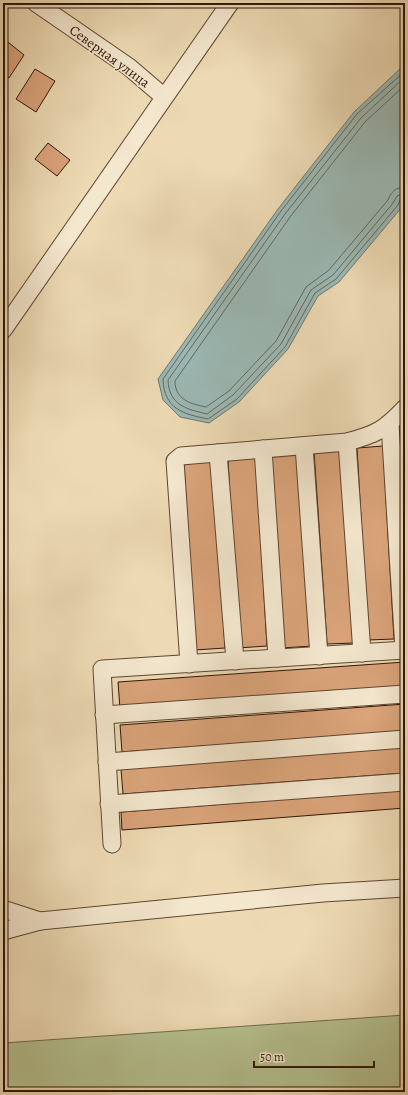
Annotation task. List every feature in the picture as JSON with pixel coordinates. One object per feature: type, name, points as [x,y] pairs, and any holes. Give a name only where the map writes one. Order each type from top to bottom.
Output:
[{"type":"street","name":"Северная улица","points":[[36,3],[129,68],[164,97]]},
{"type":"street","points":[[3,330],[8,311],[164,97],[230,3]]},
{"type":"street","points":[[189,664],[175,461],[181,456],[348,442],[372,436],[390,424],[405,408]]},
{"type":"street","points":[[112,844],[106,762],[102,669],[405,650],[390,424]]},
{"type":"street","points":[[348,442],[362,653]]},
{"type":"street","points":[[304,446],[319,656]]},
{"type":"street","points":[[263,449],[277,658]]},
{"type":"street","points":[[218,453],[235,661]]},
{"type":"street","points":[[104,715],[405,694]]},
{"type":"street","points":[[106,762],[405,739]]},
{"type":"street","points":[[109,804],[405,782]]},
{"type":"street","points":[[3,931],[40,921],[323,893],[405,888]]},
{"type":"street","points":[[3,909],[40,921]]},
{"type":"green space","points":[[405,1015],[405,1092],[3,1092],[3,1043]]},
{"type":"water","points":[[402,67],[405,68],[405,197],[402,207],[339,282],[318,296],[288,349],[239,402],[209,423],[180,417],[163,400],[158,379],[278,209],[354,112]]},
{"type":"building","points":[[3,38],[24,55],[9,78],[3,73]]},
{"type":"building","points":[[35,69],[55,81],[36,112],[16,99]]},
{"type":"building","points":[[48,143],[70,160],[57,176],[35,159]]},
{"type":"building","points":[[405,430],[405,531],[399,431]]},
{"type":"building","points":[[383,446],[394,639],[368,640],[357,448]]},
{"type":"building","points":[[341,449],[354,643],[327,644],[314,451]]},
{"type":"building","points":[[301,453],[312,646],[282,648],[271,455]]},
{"type":"building","points":[[256,457],[267,646],[238,648],[228,459]]},
{"type":"building","points":[[214,462],[225,648],[195,650],[184,463]]},
{"type":"building","points":[[405,662],[405,688],[120,709],[118,682]]},
{"type":"building","points":[[405,704],[405,731],[122,752],[120,725]]},
{"type":"building","points":[[405,747],[405,773],[123,794],[121,769]]},
{"type":"building","points":[[405,790],[405,808],[122,830],[121,812]]}]
